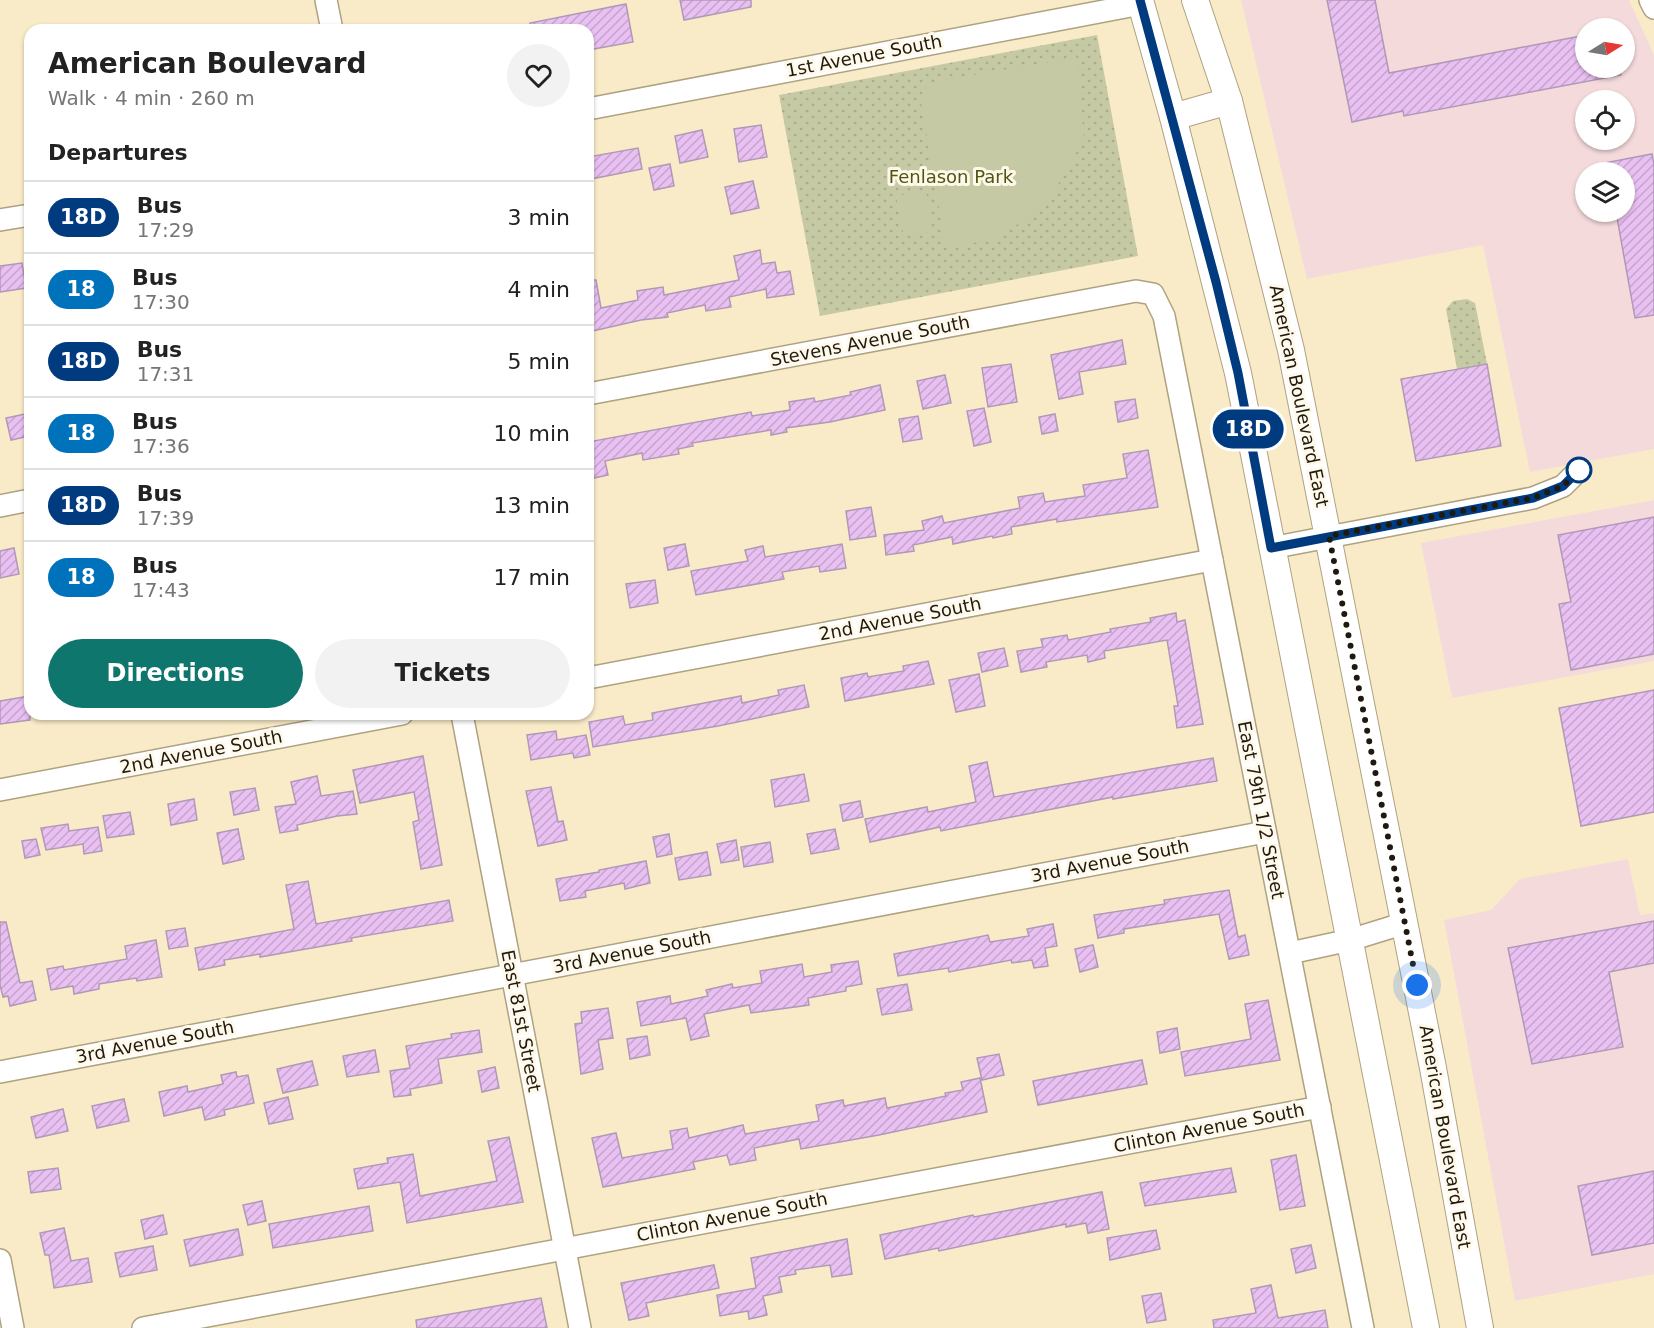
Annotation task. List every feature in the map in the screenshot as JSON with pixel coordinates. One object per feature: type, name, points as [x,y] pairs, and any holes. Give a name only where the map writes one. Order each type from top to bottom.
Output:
[{"type":"main road","name":"American Boulevard East","points":[[1194,0],[1229,101],[1292,350],[1405,923],[1480,1328]]},
{"type":"main road","points":[[1140,2],[1173,117],[1238,373],[1426,1328]]},
{"type":"main road","points":[[1173,117],[1229,101]]},
{"type":"street","points":[[326,0],[331,24]]},
{"type":"street","points":[[1650,0],[1654,8]]},
{"type":"street","name":"1st Avenue South","points":[[594,108],[1140,2]]},
{"type":"street","points":[[0,220],[24,216]]},
{"type":"street","name":"Stevens Avenue South","points":[[594,393],[1136,291],[1153,294]]},
{"type":"street","name":"East 79th 1/2 Street","points":[[1153,294],[1164,316],[1363,1328]]},
{"type":"street","points":[[1271,548],[1533,498],[1563,486],[1579,470]]},
{"type":"street","points":[[0,506],[24,501]]},
{"type":"street","name":"2nd Avenue South","points":[[594,677],[1212,560]]},
{"type":"street","name":"2nd Avenue South","points":[[0,790],[370,720]]},
{"type":"street","name":"East 81st Street","points":[[463,720],[580,1328]]},
{"type":"street","name":"3rd Avenue South","points":[[0,1072],[1265,832]]},
{"type":"street","points":[[1290,953],[1350,940],[1405,923]]},
{"type":"street","name":"Clinton Avenue South","points":[[143,1328],[1320,1107]]},
{"type":"street","points":[[0,1260],[13,1328]]},
{"type":"shaded area","points":[[1241,0],[1629,0],[1654,55],[1654,449],[1530,472],[1483,245],[1307,279]]},
{"type":"shaded area","points":[[1654,500],[1654,661],[1452,698],[1421,543]]},
{"type":"shaded area","points":[[1628,859],[1640,915],[1654,913],[1654,1274],[1515,1301],[1444,920],[1491,910],[1520,879]]},
{"type":"green space","name":"Fenlason Park","points":[[1097,35],[1138,256],[820,316],[779,95]]},
{"type":"green space","points":[[1077,57],[1084,139],[1048,202],[999,238],[946,248],[920,97],[928,83]]},
{"type":"green space","points":[[926,191],[933,231],[904,237],[896,196]]},
{"type":"green space","points":[[1467,299],[1475,303],[1487,364],[1457,369],[1446,309],[1453,301]]},
{"type":"building","points":[[680,0],[751,0],[751,7],[684,20]]},
{"type":"building","points":[[1327,0],[1375,0],[1389,73],[1575,37],[1575,78],[1605,78],[1404,116],[1403,111],[1352,122]]},
{"type":"building","points":[[626,4],[633,42],[594,49],[594,24],[530,23]]},
{"type":"building","points":[[761,125],[767,157],[739,162],[734,129]]},
{"type":"building","points":[[702,130],[708,157],[680,163],[675,136]]},
{"type":"building","points":[[638,148],[642,169],[594,178],[594,156]]},
{"type":"building","points":[[1652,154],[1654,164],[1654,315],[1635,318],[1618,222],[1635,222],[1635,162],[1610,162]]},
{"type":"building","points":[[670,164],[674,186],[654,190],[649,168]]},
{"type":"building","points":[[753,181],[759,208],[731,214],[725,187]]},
{"type":"building","points":[[760,250],[762,264],[775,262],[777,273],[790,271],[794,294],[767,298],[766,289],[729,297],[731,307],[706,311],[705,305],[667,313],[668,317],[641,320],[594,331],[594,280],[596,280],[601,308],[638,300],[637,291],[663,287],[664,295],[739,280],[734,256]]},
{"type":"building","points":[[22,263],[24,288],[0,292],[0,266]]},
{"type":"building","points":[[1122,340],[1126,364],[1079,372],[1083,394],[1059,399],[1051,355]]},
{"type":"building","points":[[1011,364],[1017,402],[988,407],[982,368]]},
{"type":"building","points":[[1487,364],[1501,446],[1416,461],[1401,379]]},
{"type":"building","points":[[945,375],[951,403],[923,409],[917,381]]},
{"type":"building","points":[[880,385],[885,410],[830,422],[786,428],[787,432],[771,435],[771,430],[692,443],[693,446],[678,449],[679,454],[643,460],[642,453],[605,461],[608,475],[594,478],[594,441],[751,412],[752,416],[790,410],[789,402],[814,398],[815,402],[851,395],[850,392]]},
{"type":"building","points":[[1135,399],[1138,418],[1118,422],[1115,402]]},
{"type":"building","points":[[984,408],[991,442],[974,446],[967,411]]},
{"type":"building","points":[[24,414],[24,437],[11,440],[6,418]]},
{"type":"building","points":[[1055,414],[1058,431],[1042,434],[1039,417]]},
{"type":"building","points":[[918,416],[922,439],[903,442],[899,419]]},
{"type":"building","points":[[1148,450],[1158,507],[1011,527],[1012,534],[953,544],[952,537],[913,545],[914,551],[886,555],[884,535],[924,530],[922,521],[942,516],[944,523],[1020,508],[1018,497],[1043,493],[1045,502],[1085,496],[1083,485],[1127,478],[1123,454]]},
{"type":"building","points":[[871,507],[876,536],[850,540],[846,511]]},
{"type":"building","points":[[1654,517],[1654,654],[1571,670],[1559,604],[1571,602],[1558,535]]},
{"type":"building","points":[[685,544],[689,566],[668,570],[664,548]]},
{"type":"building","points":[[842,544],[846,568],[820,572],[819,566],[782,572],[784,579],[696,595],[691,571],[748,561],[745,550],[763,546],[765,557]]},
{"type":"building","points":[[14,548],[19,574],[0,578],[0,551]]},
{"type":"building","points":[[655,580],[658,603],[630,608],[626,584]]},
{"type":"building","points":[[1176,613],[1177,622],[1185,620],[1203,724],[1177,728],[1174,706],[1178,706],[1167,640],[1104,651],[1105,658],[1088,662],[1087,655],[1046,662],[1047,667],[1021,672],[1017,651],[1043,647],[1041,639],[1067,635],[1068,640],[1111,632],[1110,629],[1151,622],[1150,618]]},
{"type":"building","points":[[1004,648],[1008,666],[982,672],[978,653]]},
{"type":"building","points":[[928,661],[934,684],[845,701],[841,678],[867,673],[868,677],[904,671],[903,666]]},
{"type":"building","points":[[979,674],[985,706],[956,712],[949,680]]},
{"type":"building","points":[[804,685],[809,707],[718,726],[593,747],[589,722],[623,716],[625,725],[653,720],[652,713],[741,696],[742,703],[779,695],[778,690]]},
{"type":"building","points":[[1654,690],[1654,812],[1581,826],[1559,708]]},
{"type":"building","points":[[24,697],[24,720],[30,720],[0,724],[0,701]]},
{"type":"building","points":[[556,731],[557,740],[586,735],[590,755],[574,758],[573,753],[531,760],[527,735]]},
{"type":"building","points":[[423,756],[442,865],[421,869],[413,822],[419,820],[414,792],[360,803],[353,770]]},
{"type":"building","points":[[1213,758],[1217,781],[1113,799],[1113,797],[941,831],[940,827],[870,842],[865,819],[927,807],[928,812],[976,802],[969,766],[987,762],[994,797]]},
{"type":"building","points":[[804,774],[809,801],[775,807],[771,780]]},
{"type":"building","points":[[317,776],[321,796],[353,791],[357,814],[297,825],[298,830],[280,833],[275,807],[296,804],[291,782]]},
{"type":"building","points":[[551,787],[558,822],[563,821],[567,840],[538,846],[526,791]]},
{"type":"building","points":[[255,788],[259,810],[234,815],[230,792]]},
{"type":"building","points":[[194,799],[197,820],[171,825],[168,804]]},
{"type":"building","points":[[860,801],[863,817],[843,821],[840,805]]},
{"type":"building","points":[[130,812],[134,834],[107,838],[103,816]]},
{"type":"building","points":[[68,824],[69,831],[98,827],[102,851],[84,854],[83,844],[46,850],[41,828]]},
{"type":"building","points":[[238,829],[244,859],[223,864],[217,833]]},
{"type":"building","points":[[835,829],[839,849],[811,854],[807,834]]},
{"type":"building","points":[[669,834],[672,854],[657,857],[653,837]]},
{"type":"building","points":[[36,839],[40,855],[25,858],[22,841]]},
{"type":"building","points":[[736,840],[739,860],[721,863],[717,844]]},
{"type":"building","points":[[770,842],[773,862],[744,867],[741,847]]},
{"type":"building","points":[[707,852],[711,875],[679,880],[675,858]]},
{"type":"building","points":[[646,861],[650,883],[625,889],[624,883],[585,891],[586,897],[560,901],[556,879]]},
{"type":"building","points":[[308,881],[316,924],[449,900],[453,921],[351,938],[352,941],[260,957],[260,954],[224,960],[225,965],[199,970],[195,948],[294,929],[286,885]]},
{"type":"building","points":[[1229,890],[1238,937],[1245,935],[1249,955],[1229,959],[1219,914],[1124,929],[1124,933],[1098,938],[1094,915],[1165,904],[1164,900]]},
{"type":"building","points":[[1654,921],[1654,963],[1609,972],[1623,1047],[1532,1064],[1508,948]]},
{"type":"building","points":[[0,922],[6,922],[20,983],[32,981],[36,1000],[10,1006],[8,996],[3,997],[0,985]]},
{"type":"building","points":[[1053,924],[1057,946],[1045,948],[1048,966],[1034,968],[1032,960],[1012,963],[1011,960],[949,972],[948,968],[898,976],[894,954],[988,935],[990,942],[1029,936],[1027,929]]},
{"type":"building","points":[[185,928],[188,946],[169,949],[166,931]]},
{"type":"building","points":[[156,940],[162,977],[137,981],[136,978],[99,984],[99,989],[74,994],[73,986],[51,990],[47,969],[63,966],[64,970],[127,959],[125,946]]},
{"type":"building","points":[[1093,945],[1098,967],[1080,972],[1075,949]]},
{"type":"building","points":[[858,961],[862,984],[846,987],[846,991],[808,998],[809,1005],[751,1013],[749,1005],[704,1014],[709,1036],[691,1040],[686,1018],[641,1026],[637,1002],[670,996],[671,1004],[708,996],[706,990],[732,984],[733,988],[762,983],[760,971],[802,964],[804,977],[832,972],[831,965]]},
{"type":"building","points":[[907,984],[912,1010],[882,1015],[877,989]]},
{"type":"building","points":[[1268,1000],[1280,1060],[1185,1076],[1181,1052],[1251,1039],[1245,1004]]},
{"type":"building","points":[[608,1008],[613,1038],[598,1040],[603,1069],[581,1074],[575,1024],[582,1023],[581,1012]]},
{"type":"building","points":[[1177,1028],[1180,1049],[1160,1053],[1157,1032]]},
{"type":"building","points":[[479,1030],[482,1052],[438,1059],[442,1083],[410,1089],[411,1095],[394,1097],[390,1071],[410,1068],[406,1046],[452,1038],[451,1034]]},
{"type":"building","points":[[647,1036],[650,1055],[630,1059],[627,1039]]},
{"type":"building","points":[[375,1050],[379,1072],[347,1077],[343,1056]]},
{"type":"building","points":[[999,1054],[1004,1075],[982,1080],[977,1058]]},
{"type":"building","points":[[1142,1060],[1147,1084],[1038,1105],[1033,1081]]},
{"type":"building","points":[[312,1061],[318,1085],[283,1093],[277,1069]]},
{"type":"building","points":[[495,1067],[499,1088],[482,1092],[478,1071]]},
{"type":"building","points":[[236,1072],[237,1077],[248,1075],[254,1103],[224,1110],[225,1115],[205,1120],[202,1107],[164,1116],[159,1092],[187,1086],[188,1092],[223,1084],[221,1075]]},
{"type":"building","points":[[980,1078],[987,1112],[801,1149],[799,1139],[754,1148],[756,1160],[730,1165],[727,1155],[693,1162],[695,1169],[603,1187],[592,1138],[616,1133],[622,1158],[673,1149],[670,1131],[687,1128],[689,1138],[743,1125],[745,1134],[819,1121],[816,1105],[843,1100],[844,1106],[885,1098],[887,1108],[946,1096],[945,1093],[963,1090],[961,1082]]},
{"type":"building","points":[[288,1097],[293,1119],[269,1124],[264,1103]]},
{"type":"building","points":[[124,1099],[129,1121],[97,1128],[92,1106]]},
{"type":"building","points":[[63,1109],[68,1131],[36,1138],[31,1117]]},
{"type":"building","points":[[509,1137],[523,1202],[407,1223],[400,1182],[358,1189],[354,1169],[388,1163],[387,1158],[413,1154],[420,1196],[497,1181],[488,1141]]},
{"type":"building","points":[[1296,1155],[1305,1206],[1280,1210],[1271,1160]]},
{"type":"building","points":[[58,1168],[61,1189],[31,1193],[28,1172]]},
{"type":"building","points":[[1231,1168],[1236,1192],[1145,1206],[1140,1183]]},
{"type":"building","points":[[1654,1171],[1654,1243],[1592,1255],[1578,1186]]},
{"type":"building","points":[[1102,1192],[1109,1229],[1088,1233],[1086,1223],[1066,1227],[1066,1224],[939,1251],[938,1248],[885,1259],[880,1235],[973,1215],[974,1217]]},
{"type":"building","points":[[262,1201],[266,1221],[248,1225],[243,1205]]},
{"type":"building","points":[[369,1206],[373,1231],[273,1248],[269,1224]]},
{"type":"building","points":[[163,1215],[167,1234],[145,1239],[141,1220]]},
{"type":"building","points":[[64,1228],[71,1261],[88,1258],[92,1282],[54,1288],[49,1255],[45,1255],[40,1233]]},
{"type":"building","points":[[238,1229],[243,1255],[190,1266],[184,1240]]},
{"type":"building","points":[[1156,1230],[1160,1249],[1110,1260],[1107,1238]]},
{"type":"building","points":[[847,1239],[852,1274],[832,1277],[830,1265],[795,1270],[796,1274],[779,1277],[782,1292],[763,1296],[767,1315],[749,1319],[748,1311],[720,1316],[717,1295],[756,1288],[751,1258]]},
{"type":"building","points":[[1311,1245],[1316,1268],[1296,1273],[1291,1249]]},
{"type":"building","points":[[153,1246],[157,1270],[120,1277],[115,1253]]},
{"type":"building","points":[[714,1265],[719,1288],[646,1303],[649,1316],[629,1320],[621,1283]]},
{"type":"building","points":[[1271,1285],[1278,1318],[1325,1310],[1328,1328],[1214,1328],[1213,1320],[1256,1313],[1251,1289]]},
{"type":"building","points":[[1161,1293],[1166,1320],[1147,1323],[1142,1296]]},
{"type":"building","points":[[541,1298],[547,1328],[417,1328],[416,1320]]},
{"type":"bus line","name":"18D","points":[[1140,0],[1173,117],[1238,373],[1271,548],[1533,498],[1563,486],[1579,470]]},
{"type":"route","points":[[1417,985],[1329,536],[1533,498],[1563,486],[1579,470]]}]
